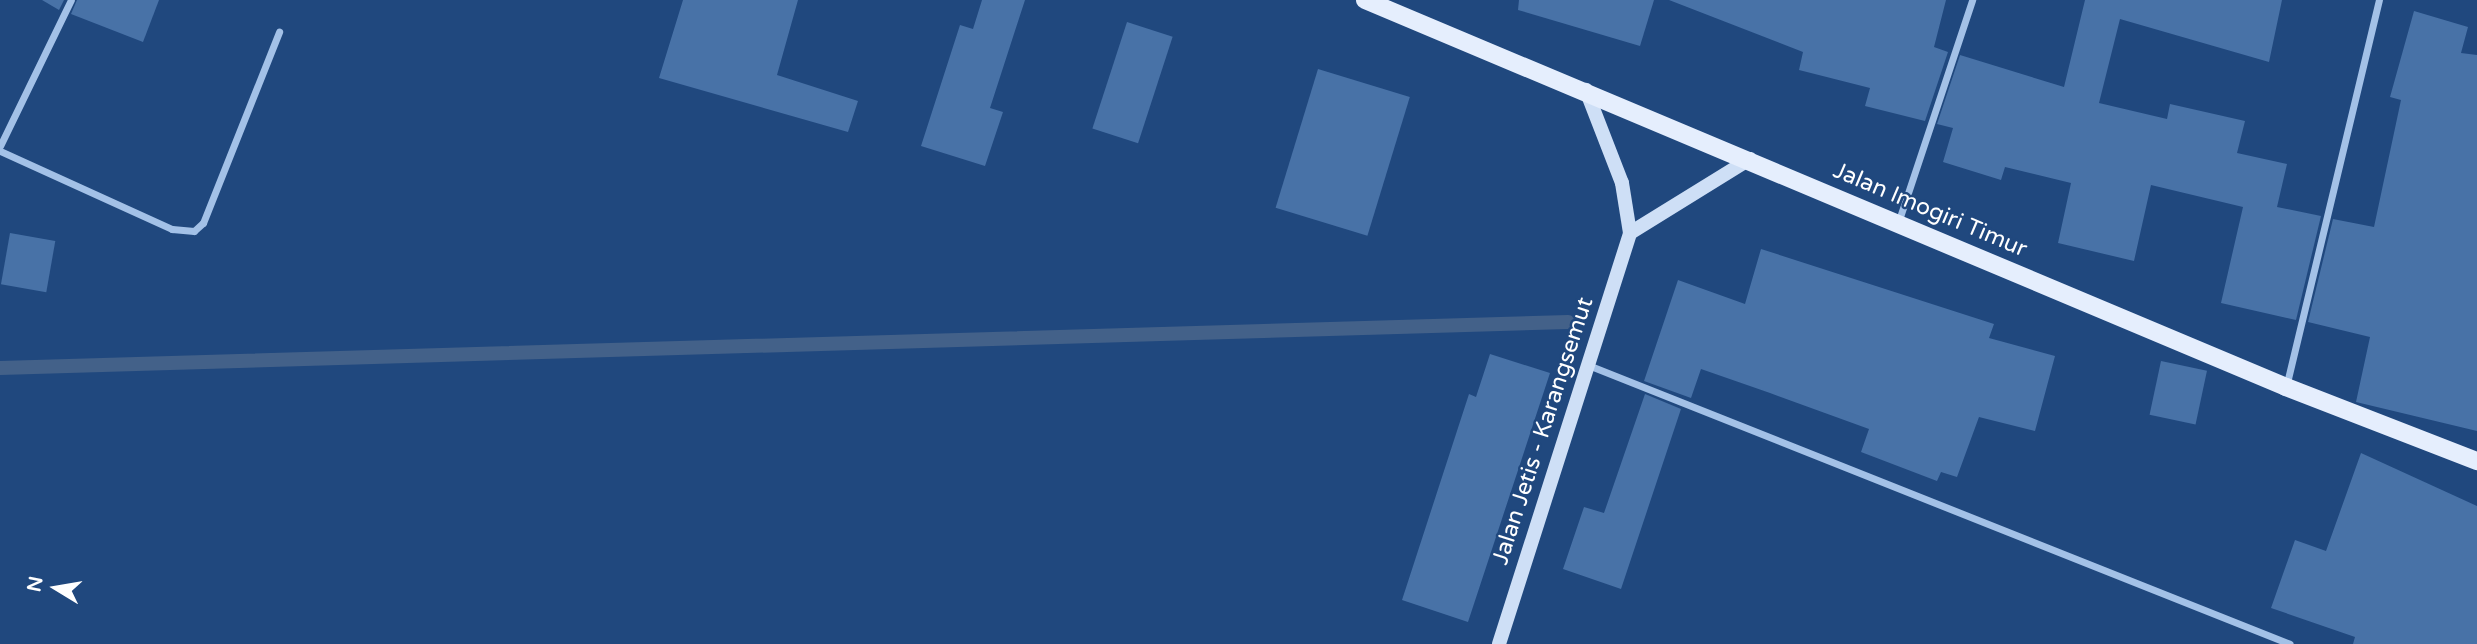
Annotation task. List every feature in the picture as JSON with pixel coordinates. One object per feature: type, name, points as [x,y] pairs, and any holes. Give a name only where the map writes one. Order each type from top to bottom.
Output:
[{"type":"main road","name":"Jalan Imogiri Timur","points":[[1365,0],[1586,90],[2286,387],[2477,461]]},
{"type":"main road","points":[[1586,90],[1622,183],[1630,233],[1750,159]]},
{"type":"main road","name":"Jalan Jetis - Karangsemut","points":[[1499,644],[1630,233]]},
{"type":"street","points":[[71,0],[9,124],[0,148],[172,229],[194,231],[203,223],[279,32]]},
{"type":"street","points":[[1898,223],[1972,0]]},
{"type":"street","points":[[2286,387],[2379,0]]},
{"type":"street","points":[[0,120],[9,124]]},
{"type":"street","points":[[1588,365],[2290,644]]},
{"type":"building","points":[[42,0],[64,0],[59,10]]},
{"type":"building","points":[[77,0],[159,0],[143,42],[71,14]]},
{"type":"building","points":[[683,0],[798,0],[777,75],[858,101],[848,132],[659,78]]},
{"type":"building","points":[[982,0],[1025,0],[990,108],[1003,112],[985,166],[921,146],[960,25],[973,29]]},
{"type":"building","points":[[1519,0],[1654,0],[1640,46],[1518,10]]},
{"type":"building","points":[[1669,0],[1946,0],[1934,47],[1948,52],[1925,121],[1865,106],[1870,88],[1799,70],[1803,52]]},
{"type":"building","points":[[2085,0],[2282,0],[2269,62],[2120,19],[2099,103],[2167,119],[2170,104],[2245,121],[2237,153],[2287,164],[2277,207],[2321,216],[2296,320],[2221,303],[2243,207],[2151,185],[2134,261],[2058,243],[2071,183],[2005,167],[2001,180],[1943,162],[1953,128],[1937,124],[1960,55],[2064,87]]},
{"type":"building","points":[[2414,11],[2468,27],[2461,53],[2477,55],[2477,431],[2356,402],[2370,337],[2308,322],[2333,219],[2374,227],[2401,100],[2390,97]]},
{"type":"building","points":[[1127,22],[1173,37],[1138,143],[1092,129]]},
{"type":"building","points":[[1318,69],[1410,97],[1367,236],[1276,208]]},
{"type":"building","points":[[10,233],[55,241],[46,292],[1,284]]},
{"type":"building","points":[[1761,249],[1994,324],[1989,338],[2055,356],[2035,431],[1979,417],[1957,477],[1941,472],[1937,481],[1861,452],[1869,429],[1701,369],[1691,398],[1644,381],[1678,280],[1745,304]]},
{"type":"building","points":[[1490,354],[1550,373],[1468,622],[1402,600],[1469,394],[1476,397]]},
{"type":"building","points":[[2161,361],[2207,371],[2196,425],[2150,415]]},
{"type":"building","points":[[1645,394],[1681,409],[1621,589],[1563,569],[1584,507],[1604,513]]},
{"type":"building","points":[[2361,453],[2477,506],[2477,644],[2353,644],[2355,637],[2271,608],[2295,540],[2326,551]]},
{"type":"waterway","points":[[0,368],[1568,322]]}]
